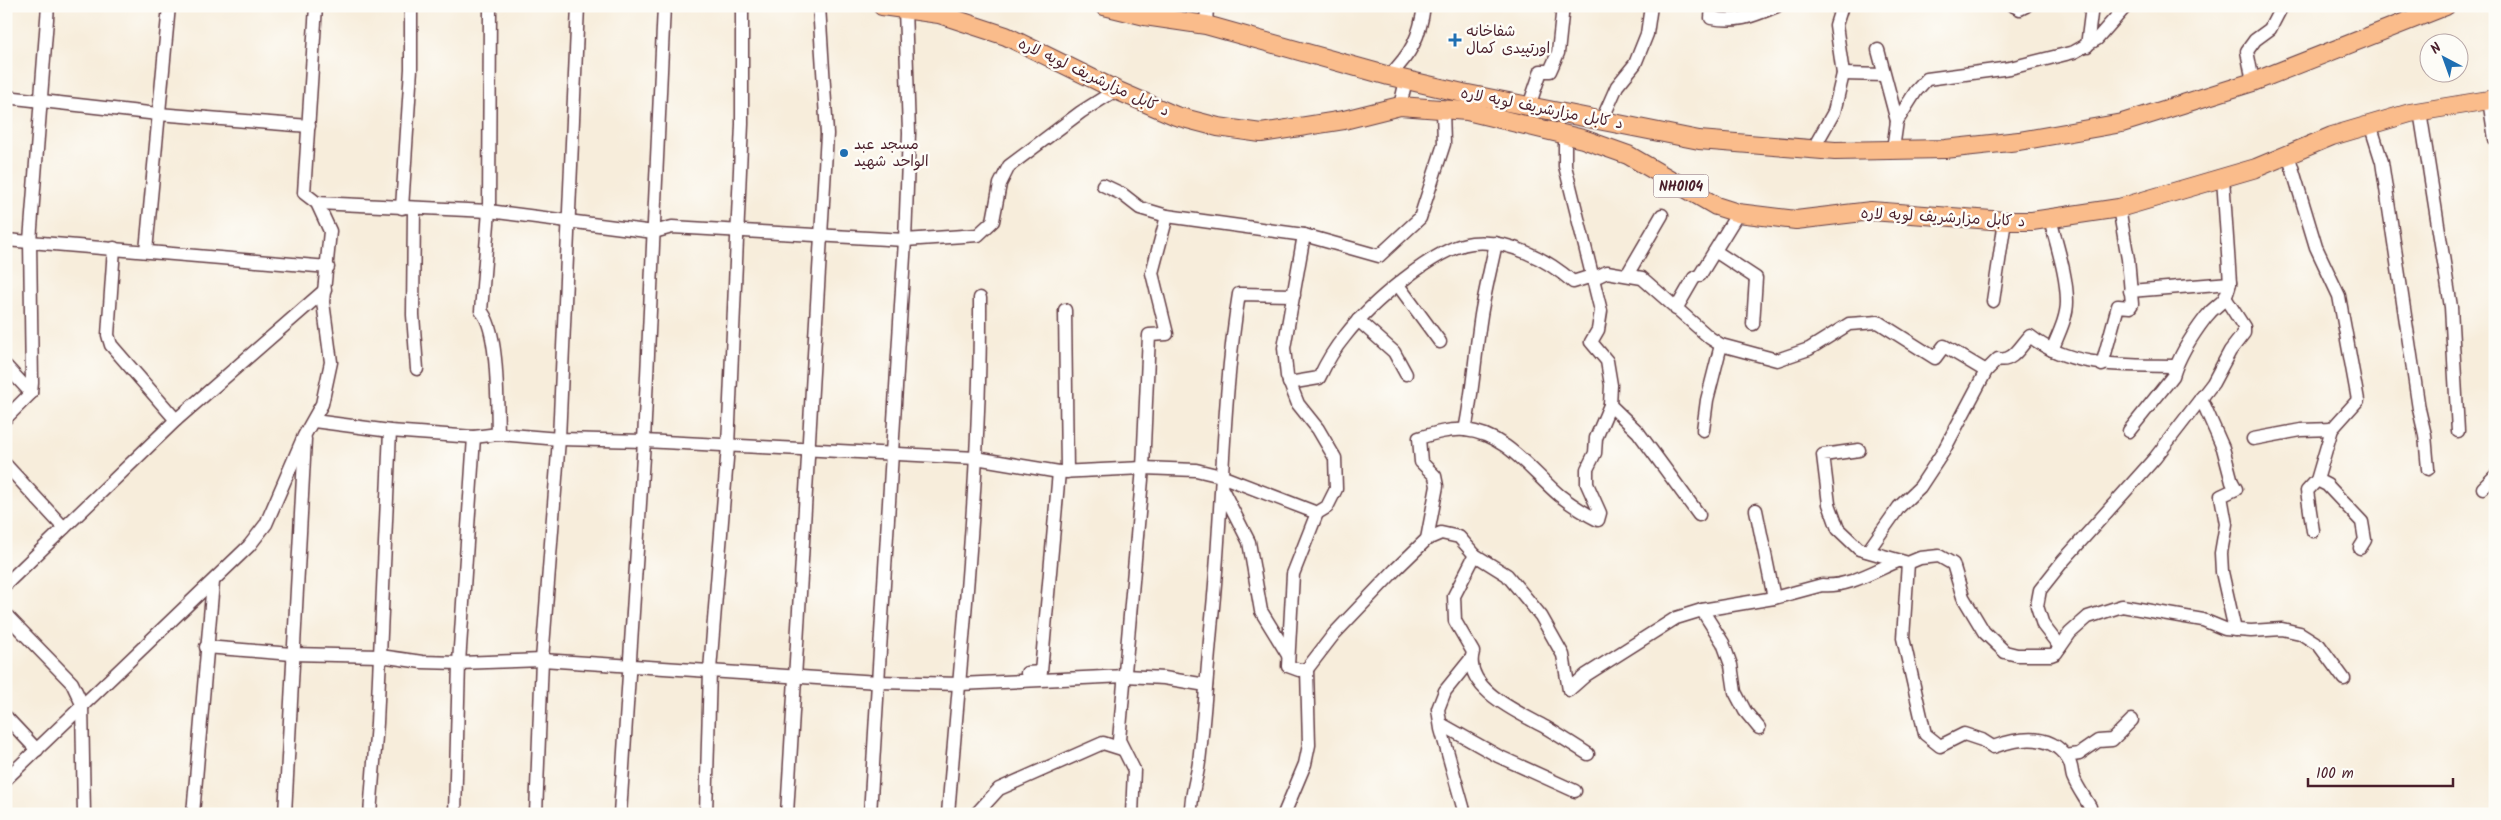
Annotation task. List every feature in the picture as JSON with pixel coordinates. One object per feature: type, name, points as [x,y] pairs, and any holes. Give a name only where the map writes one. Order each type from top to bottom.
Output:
[{"type":"highway","name":"د کابل مزارشریف لویه لاره","points":[[882,6],[939,14],[1006,36],[1116,90],[1176,116],[1218,127],[1260,133],[1344,120],[1400,106],[1467,111],[1565,135],[1628,155],[1716,206],[1738,213],[1796,220],[1871,211],[2004,221],[2032,221],[2119,208],[2256,168],[2332,136],[2370,124],[2420,111],[2492,100]]},
{"type":"highway","name":"د کابل مزارشریف لویه لاره","points":[[1104,6],[1145,11],[1206,25],[1397,78],[1528,106],[1699,140],[1813,149],[1945,149],[2019,141],[2122,122],[2253,82],[2446,6]]},
{"type":"street","points":[[6,418],[30,393],[32,383],[30,241],[42,100],[43,48],[48,6]]},
{"type":"street","points":[[146,251],[169,6]]},
{"type":"street","points":[[6,778],[250,546],[266,524],[304,436],[322,404],[331,362],[323,302],[328,267],[330,231],[325,216],[317,203],[304,193],[316,6]]},
{"type":"street","points":[[411,6],[408,208],[417,369]]},
{"type":"street","points":[[490,6],[489,211],[481,311],[488,318],[496,363],[498,434]]},
{"type":"street","points":[[536,814],[542,660],[559,439],[578,6]]},
{"type":"street","points":[[620,814],[644,441],[664,6]]},
{"type":"street","points":[[706,814],[710,670],[728,446],[742,124],[742,6]]},
{"type":"street","points":[[787,814],[827,134],[819,6]]},
{"type":"street","points":[[1206,25],[1207,6]]},
{"type":"street","points":[[1400,106],[1397,78],[1422,26],[1424,6]]},
{"type":"street","points":[[1528,106],[1541,71],[1550,70],[1556,61],[1564,6]]},
{"type":"street","points":[[1602,120],[1617,86],[1635,64],[1647,34],[1652,6]]},
{"type":"street","points":[[1712,6],[1712,18],[1722,20],[1744,19],[1777,6]]},
{"type":"street","points":[[1813,149],[1834,112],[1842,74],[1836,25],[1842,6]]},
{"type":"street","points":[[2014,6],[2020,9],[2026,6]]},
{"type":"street","points":[[2087,46],[2092,6]]},
{"type":"street","points":[[1897,121],[1916,91],[1927,79],[2010,68],[2074,52],[2097,39],[2126,6]]},
{"type":"street","points":[[2253,82],[2247,51],[2255,40],[2270,29],[2282,6]]},
{"type":"street","points":[[870,814],[891,455],[906,240],[909,133],[905,8]]},
{"type":"street","points":[[1878,50],[1897,121],[1893,149]]},
{"type":"street","points":[[1842,74],[1884,75]]},
{"type":"street","points":[[317,203],[489,211],[654,232],[672,227],[906,240],[978,235],[993,221],[1000,184],[1009,166],[1081,112],[1116,90]]},
{"type":"street","points":[[6,97],[158,114],[309,126]]},
{"type":"street","points":[[2492,100],[2495,140]]},
{"type":"street","points":[[1103,185],[1122,194],[1140,208],[1167,216],[1304,235],[1379,256],[1420,218],[1444,144],[1443,109]]},
{"type":"street","points":[[2420,111],[2452,307],[2458,431]]},
{"type":"street","points":[[2370,124],[2382,162],[2419,409],[2425,435],[2428,469]]},
{"type":"street","points":[[1427,539],[1437,486],[1435,476],[1421,462],[1420,438],[1443,431],[1465,430],[1486,435],[1509,448],[1569,503],[1598,520],[1600,513],[1587,484],[1587,469],[1595,453],[1596,438],[1610,405],[1608,361],[1591,342],[1598,330],[1600,311],[1565,166],[1565,135]]},
{"type":"street","points":[[2288,154],[2316,247],[2339,296],[2358,400],[2332,429],[2318,480],[2307,491],[2314,531]]},
{"type":"street","points":[[2129,431],[2173,376],[2176,366],[2207,316],[2226,299],[2230,283],[2223,178]]},
{"type":"street","points":[[2102,365],[2118,306],[2131,306],[2128,259],[2119,208]]},
{"type":"street","points":[[1676,309],[1694,278],[1700,275],[1738,213]]},
{"type":"street","points":[[1627,275],[1662,215]]},
{"type":"street","points":[[1132,814],[1134,770],[1119,740],[1143,468],[1149,335],[1166,334],[1152,273],[1167,216]]},
{"type":"street","points":[[2050,218],[2067,302],[2062,324],[2052,350]]},
{"type":"street","points":[[1993,301],[2004,221]]},
{"type":"street","points":[[1304,235],[1284,348],[1289,383],[1298,404],[1318,429],[1335,458],[1336,489],[1327,507],[1317,512],[1293,574],[1288,666],[1299,670],[1307,669]]},
{"type":"street","points":[[6,240],[328,267]]},
{"type":"street","points":[[1289,383],[1319,378],[1326,363],[1358,320],[1398,285],[1438,254],[1458,245],[1472,242],[1496,243],[1522,251],[1555,266],[1573,282],[1592,278],[1607,272],[1642,278],[1676,309],[1721,345],[1777,360],[1809,348],[1849,324],[1878,322],[1935,358],[1944,346],[1986,371]]},
{"type":"street","points":[[1465,430],[1473,389],[1473,370],[1481,314],[1496,243]]},
{"type":"street","points":[[114,248],[108,335],[111,345],[176,420]]},
{"type":"street","points":[[1715,251],[1756,278],[1753,324]]},
{"type":"street","points":[[2130,291],[2230,283]]},
{"type":"street","points":[[1398,285],[1440,342]]},
{"type":"street","points":[[6,584],[176,420],[325,290]]},
{"type":"street","points":[[1191,814],[1190,803],[1198,764],[1206,685],[1222,489],[1221,476],[1229,374],[1239,294],[1294,295]]},
{"type":"street","points":[[948,814],[960,684],[976,458],[981,368],[980,298]]},
{"type":"street","points":[[2060,647],[2044,625],[2037,606],[2040,590],[2063,561],[2155,458],[2201,398],[2244,333],[2244,327],[2226,299]]},
{"type":"street","points":[[1005,681],[1011,675],[1041,672],[1063,472],[1064,310]]},
{"type":"street","points":[[1358,320],[1394,352],[1406,374]]},
{"type":"street","points":[[1868,551],[1899,507],[1920,487],[1934,466],[1986,371],[1998,359],[2005,361],[2010,358],[2030,336],[2052,350],[2102,365],[2176,366]]},
{"type":"street","points":[[1703,430],[1721,345]]},
{"type":"street","points":[[6,366],[30,393]]},
{"type":"street","points":[[2201,398],[2223,448],[2232,482],[2236,489],[2221,496],[2226,524],[2221,553],[2222,572],[2235,630]]},
{"type":"street","points":[[1610,405],[1638,432],[1699,514]]},
{"type":"street","points":[[314,421],[390,431],[474,437],[498,434],[559,439],[644,441],[976,458],[1063,472],[1143,468],[1196,470],[1221,476],[1317,512]]},
{"type":"street","points":[[2253,439],[2301,430],[2332,429]]},
{"type":"street","points":[[370,814],[380,656],[390,431]]},
{"type":"street","points":[[285,814],[292,654],[306,441],[304,436]]},
{"type":"street","points":[[455,814],[459,663],[474,437]]},
{"type":"street","points":[[1859,450],[1823,454],[1829,504],[1838,529],[1859,549],[1904,562]]},
{"type":"street","points":[[6,465],[64,528]]},
{"type":"street","points":[[2483,488],[2495,476]]},
{"type":"street","points":[[2318,480],[2327,485],[2362,522],[2365,540],[2360,548]]},
{"type":"street","points":[[1222,489],[1249,542],[1262,612],[1288,655]]},
{"type":"street","points":[[1756,510],[1774,598]]},
{"type":"street","points":[[1284,814],[1306,764],[1310,745],[1307,669],[1334,634],[1374,591],[1427,539],[1441,533],[1459,537],[1475,555],[1507,575],[1541,616],[1563,655],[1569,690],[1593,670],[1676,618],[1702,610],[1774,598],[1822,585],[1830,586],[1904,562],[1939,556],[1953,564],[1963,597],[1984,632],[2005,652],[2017,655],[2051,655],[2056,653],[2070,633],[2088,617],[2122,606],[2203,620],[2225,629],[2282,629],[2300,633],[2319,646],[2344,679]]},
{"type":"street","points":[[1464,814],[1438,709],[1445,691],[1470,660],[1473,652],[1456,621],[1454,596],[1475,555]]},
{"type":"street","points":[[1904,562],[1903,638],[1925,734],[1940,746],[1964,734],[1982,740],[1993,747],[2026,738],[2049,743],[2066,756],[2071,764],[2073,777],[2090,807]]},
{"type":"street","points":[[193,814],[213,582]]},
{"type":"street","points":[[1702,610],[1723,643],[1731,665],[1735,692],[1745,712],[1759,728]]},
{"type":"street","points":[[6,615],[72,683],[82,704],[84,814]]},
{"type":"street","points":[[206,647],[292,654],[380,656],[422,662],[459,663],[542,660],[628,667],[794,674],[878,682],[960,684],[1125,676],[1164,678],[1206,685]]},
{"type":"street","points":[[1470,660],[1479,682],[1498,701],[1588,754]]},
{"type":"street","points":[[6,717],[37,750]]},
{"type":"street","points":[[2066,756],[2079,754],[2098,741],[2112,740],[2132,720]]},
{"type":"street","points":[[1441,724],[1498,756],[1575,791]]},
{"type":"street","points":[[976,814],[999,789],[1103,743],[1122,749]]},
{"type":"place","name":"شفاخانه اورتپیدی کمال","points":[[1455,40]]},
{"type":"place","name":"مسجد عبد الواحد شهید","points":[[844,153]]}]
